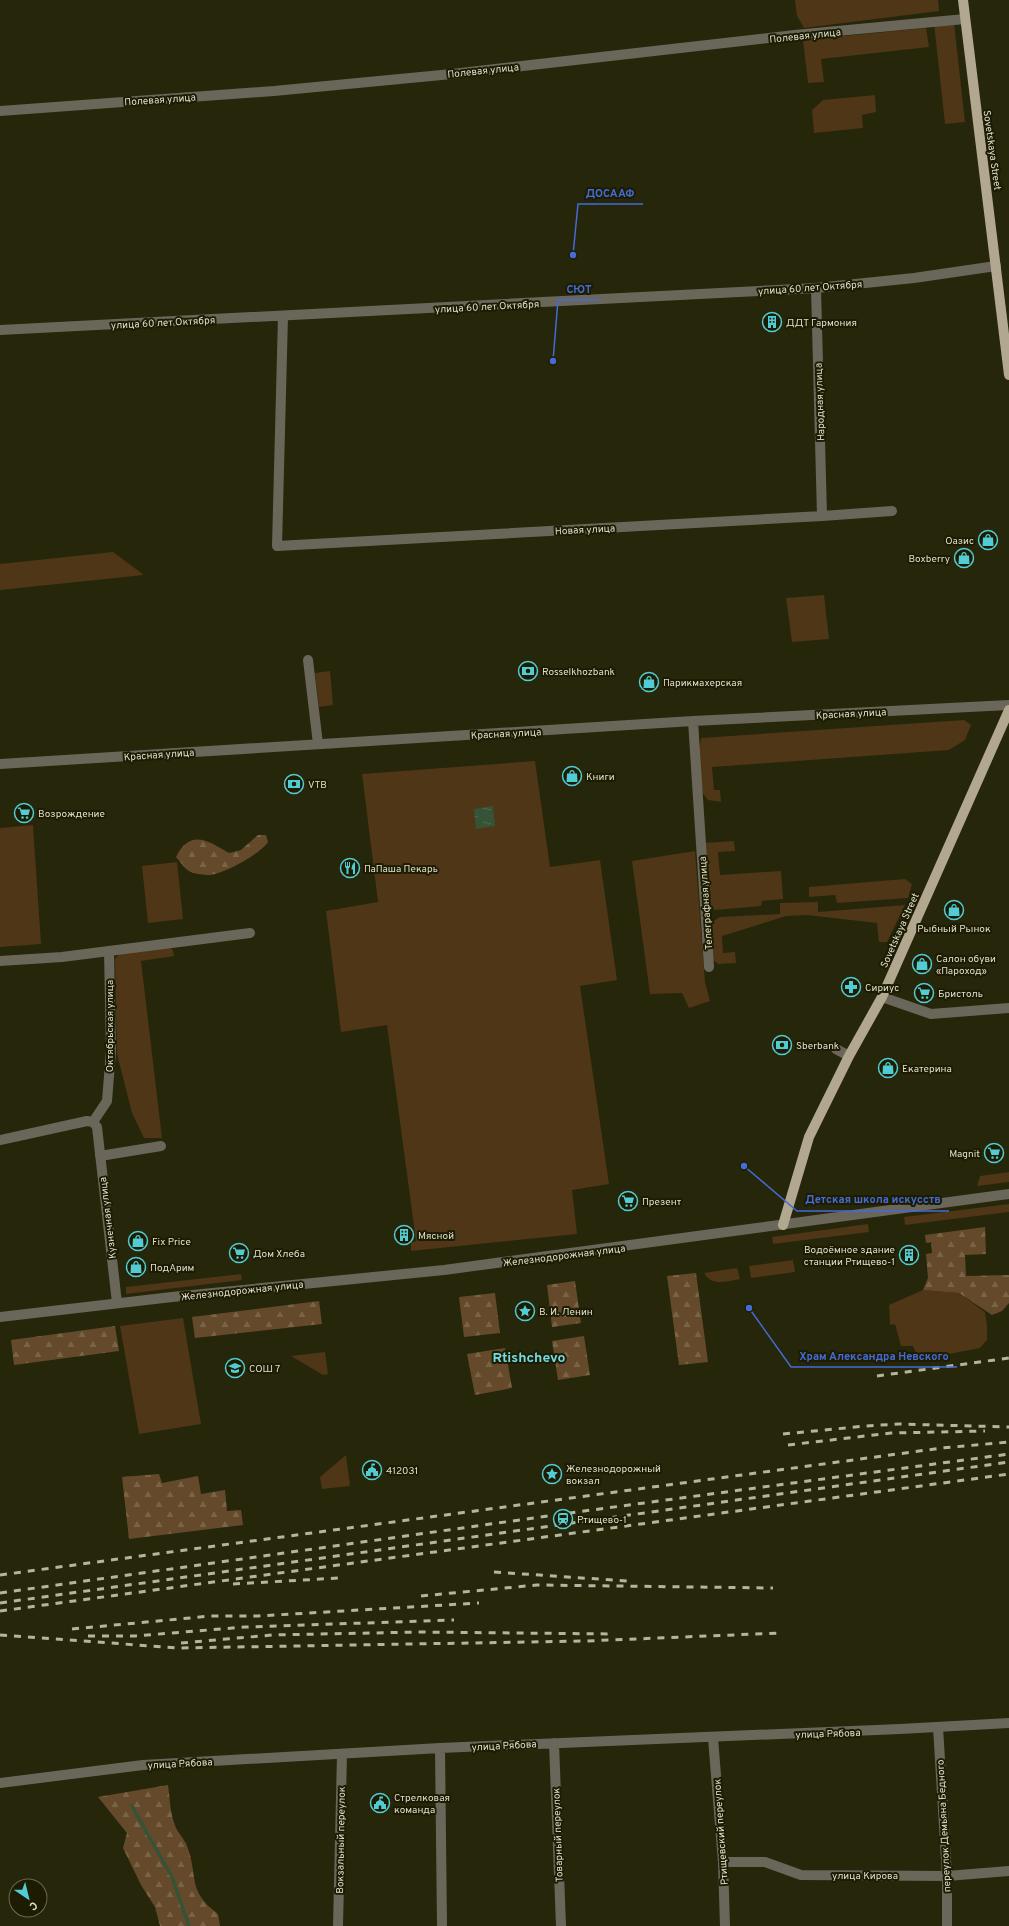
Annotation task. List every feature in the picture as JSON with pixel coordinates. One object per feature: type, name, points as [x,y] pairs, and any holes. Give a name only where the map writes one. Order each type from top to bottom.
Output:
[{"type":"main road","name":"Sovetskaya Street","points":[[963,0],[1009,375]]},
{"type":"main road","name":"Sovetskaya Street","points":[[783,1225],[809,1137],[849,1056],[882,996],[1009,710]]},
{"type":"street","name":"Полевая улица","points":[[0,111],[274,91],[452,74],[795,35],[965,19]]},
{"type":"street","name":"улица 60 лет Октября","points":[[0,330],[816,288],[914,278],[996,266]]},
{"type":"street","name":"Народная улица","points":[[816,288],[822,516]]},
{"type":"street","name":"Новая улица","points":[[283,316],[278,546],[892,511]]},
{"type":"street","points":[[308,660],[318,744]]},
{"type":"street","name":"Красная улица","points":[[0,764],[693,721],[1009,705]]},
{"type":"street","name":"Телеграфная улица","points":[[693,721],[709,967]]},
{"type":"street","points":[[0,962],[109,951],[250,932]]},
{"type":"street","name":"Октябрьская улица","points":[[93,1122],[107,1101],[111,1051],[109,951]]},
{"type":"street","points":[[882,996],[931,1014],[1009,1008]]},
{"type":"street","points":[[836,1049],[849,1056]]},
{"type":"street","points":[[0,1140],[86,1121],[93,1122]]},
{"type":"street","name":"Кузнечная улица","points":[[93,1122],[96,1127],[118,1303]]},
{"type":"street","points":[[100,1156],[161,1146]]},
{"type":"street","name":"Железнодорожная улица","points":[[0,1317],[118,1303],[444,1270],[1009,1194]]},
{"type":"street","name":"улица Рябова","points":[[0,1783],[142,1765],[440,1748],[713,1738],[1009,1723]]},
{"type":"street","name":"переулок Демьяна Бедного","points":[[938,1727],[947,1876],[947,1926]]},
{"type":"street","name":"Ртищевский переулок","points":[[713,1738],[724,1862],[726,1926]]},
{"type":"street","name":"Товарный переулок","points":[[554,1743],[561,1926]]},
{"type":"street","points":[[440,1748],[442,1926]]},
{"type":"street","name":"Вокзальный переулок","points":[[338,1926],[342,1754]]},
{"type":"street","name":"улица Кирова","points":[[724,1862],[765,1862],[801,1875],[947,1876],[1009,1871]]},
{"type":"shaded area","points":[[795,0],[938,0],[939,11],[804,28],[797,16]]},
{"type":"shaded area","points":[[934,23],[954,23],[965,122],[945,124]]},
{"type":"shaded area","points":[[926,28],[929,47],[821,59],[824,82],[808,83],[803,40]]},
{"type":"shaded area","points":[[875,95],[876,112],[862,115],[863,128],[814,133],[812,110],[823,100]]},
{"type":"shaded area","points":[[113,552],[144,575],[0,590],[0,564]]},
{"type":"shaded area","points":[[824,595],[829,639],[792,642],[786,598]]},
{"type":"shaded area","points":[[330,671],[333,705],[319,707],[315,673]]},
{"type":"shaded area","points":[[964,720],[971,725],[965,740],[949,750],[712,767],[714,790],[720,790],[721,802],[708,800],[701,791],[699,753],[701,738]]},
{"type":"shaded area","points":[[535,761],[550,867],[600,860],[617,980],[580,986],[609,1184],[572,1190],[577,1234],[411,1251],[411,1243],[416,1241],[387,1025],[341,1032],[326,911],[378,902],[362,774]]},
{"type":"shaded area","points":[[33,825],[41,944],[0,947],[0,828]]},
{"type":"shaded area","points":[[734,841],[735,851],[718,852],[720,875],[781,871],[783,899],[762,901],[761,906],[715,910],[710,908],[708,903],[705,843]]},
{"type":"shaded area","points":[[695,851],[705,982],[710,1001],[689,1008],[682,993],[650,994],[632,861]]},
{"type":"shaded area","points":[[177,862],[183,919],[148,923],[142,866]]},
{"type":"shaded area","points":[[905,879],[912,884],[908,898],[837,903],[835,895],[809,897],[809,887]]},
{"type":"shaded area","points":[[818,902],[818,912],[905,905],[887,942],[879,942],[877,923],[807,915],[786,916],[722,936],[723,953],[735,952],[736,963],[718,964],[712,959],[708,924],[720,917],[780,914],[780,903]]},
{"type":"shaded area","points":[[169,947],[173,950],[174,956],[141,961],[162,1138],[144,1138],[132,1113],[117,1054],[115,959],[119,954]]},
{"type":"shaded area","points":[[1009,1172],[1009,1182],[977,1186],[980,1176]]},
{"type":"shaded area","points":[[1009,1204],[1009,1212],[905,1225],[904,1217]]},
{"type":"shaded area","points":[[868,1224],[869,1232],[773,1244],[772,1237]]},
{"type":"shaded area","points":[[793,1260],[795,1272],[751,1278],[749,1266]]},
{"type":"shaded area","points":[[737,1268],[740,1279],[725,1282],[715,1282],[704,1273]]},
{"type":"shaded area","points":[[241,1274],[242,1280],[126,1294],[126,1287]]},
{"type":"shaded area","points":[[923,1290],[959,1293],[985,1312],[987,1340],[980,1348],[919,1360],[913,1346],[901,1346],[895,1324],[890,1325],[889,1305]]},
{"type":"shaded area","points":[[183,1318],[201,1424],[139,1434],[120,1326]]},
{"type":"shaded area","points":[[325,1352],[328,1374],[323,1375],[291,1356]]},
{"type":"shaded area","points":[[346,1455],[350,1486],[322,1489],[320,1477]]},
{"type":"green space","points":[[258,835],[266,835],[268,842],[264,847],[241,863],[216,874],[205,875],[191,872],[184,867],[176,857],[181,848],[193,840],[206,841],[229,853],[241,850]]},
{"type":"green space","points":[[985,1227],[986,1254],[965,1255],[966,1276],[1009,1275],[1009,1303],[1002,1311],[992,1315],[959,1293],[923,1290],[928,1278],[926,1254],[932,1253],[931,1242],[926,1243],[925,1235]]},
{"type":"green space","points":[[696,1273],[708,1362],[679,1365],[667,1276]]},
{"type":"green space","points":[[575,1281],[581,1323],[552,1327],[547,1285]]},
{"type":"green space","points":[[495,1293],[500,1333],[464,1337],[459,1297]]},
{"type":"green space","points":[[319,1301],[322,1324],[195,1338],[192,1317]]},
{"type":"green space","points":[[115,1326],[119,1351],[14,1365],[11,1340]]},
{"type":"green space","points":[[584,1336],[590,1375],[558,1380],[552,1341]]},
{"type":"green space","points":[[505,1348],[512,1388],[475,1395],[467,1354]]},
{"type":"green space","points":[[159,1474],[162,1483],[198,1476],[201,1494],[225,1490],[227,1511],[241,1510],[243,1525],[129,1539],[122,1477]]},
{"type":"green space","points":[[168,1785],[172,1817],[176,1828],[187,1846],[197,1890],[201,1898],[218,1914],[220,1926],[160,1926],[155,1907],[141,1885],[123,1848],[127,1833],[98,1797]]},
{"type":"water","points":[[493,806],[495,826],[476,829],[474,809]]},
{"type":"waterway","points":[[132,1806],[172,1877],[189,1926]]},
{"type":"railway","points":[[877,1376],[1009,1358]]},
{"type":"railway","points":[[783,1434],[898,1424],[1009,1427]]},
{"type":"railway","points":[[788,1445],[891,1433],[985,1431]]},
{"type":"railway","points":[[0,1575],[942,1448],[1009,1442]]},
{"type":"railway","points":[[0,1593],[562,1514],[1009,1454]]},
{"type":"railway","points":[[0,1603],[1009,1462]]},
{"type":"railway","points":[[0,1611],[1009,1474]]},
{"type":"railway","points":[[494,1572],[627,1581]]},
{"type":"railway","points":[[233,1584],[339,1578]]},
{"type":"railway","points":[[421,1596],[537,1585],[773,1588]]},
{"type":"railway","points":[[72,1629],[211,1616],[258,1616],[479,1603]]},
{"type":"railway","points":[[88,1636],[135,1636],[245,1627],[454,1620]]},
{"type":"railway","points":[[181,1643],[272,1635],[420,1632],[613,1634]]},
{"type":"railway","points":[[0,1635],[179,1648],[586,1641],[780,1633]]},
{"type":"place","name":"ДОСААФ","points":[[573,255]]},
{"type":"place","name":"ДДТ Гармония","points":[[772,322]]},
{"type":"place","name":"СЮТ","points":[[553,361]]},
{"type":"place","name":"Оазис","points":[[988,540]]},
{"type":"place","name":"Boxberry","points":[[964,558]]},
{"type":"place","name":"Rosselkhozbank","points":[[528,671]]},
{"type":"place","name":"Парикмахерская","points":[[649,682]]},
{"type":"place","name":"Книги","points":[[572,776]]},
{"type":"place","name":"VTB","points":[[294,784]]},
{"type":"place","name":"Возрождение","points":[[24,813]]},
{"type":"place","name":"ПаПаша Пекарь","points":[[350,868]]},
{"type":"place","name":"Рыбный Рынок","points":[[954,910]]},
{"type":"place","name":"Салон обуви «Пароход»","points":[[922,964]]},
{"type":"place","name":"Сириус","points":[[851,987]]},
{"type":"place","name":"Бристоль","points":[[924,993]]},
{"type":"place","name":"Sberbank","points":[[782,1045]]},
{"type":"place","name":"Екатерина","points":[[888,1068]]},
{"type":"place","name":"Magnit","points":[[994,1153]]},
{"type":"place","name":"Детская школа искусств","points":[[744,1166]]},
{"type":"place","name":"Презент","points":[[628,1201]]},
{"type":"place","name":"Мясной","points":[[404,1235]]},
{"type":"place","name":"Fix Price","points":[[138,1241]]},
{"type":"place","name":"Дом Хлеба","points":[[239,1253]]},
{"type":"place","name":"Водоёмное здание станции Ртищево-1","points":[[909,1255]]},
{"type":"place","name":"ПодАрим","points":[[136,1267]]},
{"type":"place","name":"Храм Александра Невского","points":[[749,1308]]},
{"type":"place","name":"В. И. Ленин","points":[[525,1311]]},
{"type":"place","name":"СОШ 7","points":[[235,1368]]},
{"type":"place","name":"412031","points":[[372,1470]]},
{"type":"place","name":"Железнодорожный вокзал","points":[[552,1474]]},
{"type":"place","name":"Ртищево-1","points":[[563,1519]]},
{"type":"place","name":"Стрелковая команда","points":[[380,1803]]},
{"type":"district","name":"Rtishchevo","points":[[529,1357]]}]
